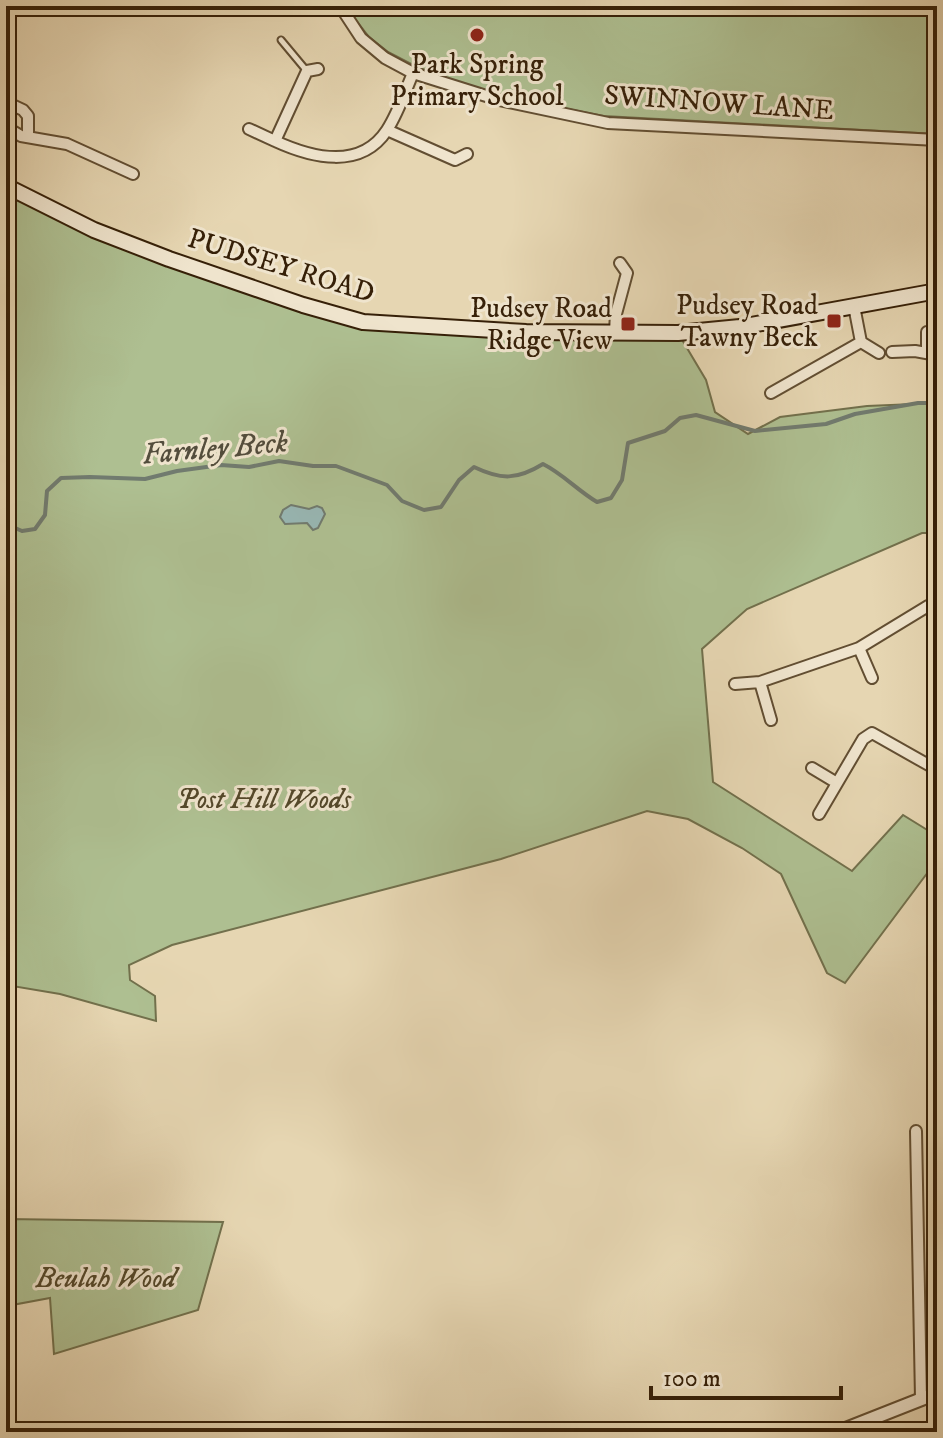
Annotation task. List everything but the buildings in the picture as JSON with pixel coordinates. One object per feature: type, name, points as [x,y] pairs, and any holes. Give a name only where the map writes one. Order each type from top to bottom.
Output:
[{"type":"main road","name":"PUDSEY ROAD","points":[[6,186],[94,230],[169,259],[363,322],[526,332],[678,333],[731,328],[937,291]]},
{"type":"street","name":"SWINNOW LANE","points":[[340,6],[361,38],[385,58],[413,73],[499,100],[608,123],[937,140]]},
{"type":"street","points":[[275,141],[313,70]]},
{"type":"street","points":[[249,129],[298,151],[320,156],[347,157],[369,150],[387,130],[413,73]]},
{"type":"street","points":[[6,102],[28,116],[28,137]]},
{"type":"street","points":[[6,127],[11,132],[28,137],[67,144],[133,174]]},
{"type":"street","points":[[387,130],[455,160],[467,154]]},
{"type":"street","points":[[615,331],[616,314],[627,273],[620,263]]},
{"type":"street","points":[[854,306],[861,342],[879,353]]},
{"type":"street","points":[[892,352],[932,354],[927,332]]},
{"type":"street","points":[[771,393],[861,342]]},
{"type":"street","points":[[735,684],[760,682],[859,648],[928,606],[937,604]]},
{"type":"street","points":[[859,648],[872,678]]},
{"type":"street","points":[[760,682],[771,720]]},
{"type":"street","points":[[819,814],[863,739],[872,733],[936,766]]},
{"type":"street","points":[[812,768],[837,783]]},
{"type":"street","points":[[916,1131],[921,1399]]},
{"type":"street","points":[[838,1432],[937,1393]]},
{"type":"lane","points":[[281,40],[313,70]]},
{"type":"green space","points":[[345,6],[937,6],[937,134],[604,116],[547,105],[471,87],[417,67],[388,52],[369,37]]},
{"type":"green space","name":"Post Hill Woods","points":[[6,186],[94,230],[363,322],[678,333],[706,380],[715,412],[748,434],[780,417],[867,406],[937,403],[937,533],[922,533],[747,609],[702,649],[713,782],[852,871],[903,815],[937,836],[937,860],[845,983],[827,973],[781,874],[742,848],[688,819],[647,811],[501,859],[172,945],[129,965],[130,980],[155,996],[156,1021],[60,994],[6,985]]},
{"type":"green space","name":"Beulah Wood","points":[[6,1219],[223,1222],[198,1310],[54,1354],[50,1298],[12,1305],[6,1284]]},
{"type":"water","points":[[291,505],[322,508],[325,514],[318,528],[313,530],[307,523],[285,524],[280,517],[283,510]]},
{"type":"waterway","name":"Farnley Beck","points":[[6,524],[22,531],[35,529],[45,515],[47,491],[61,478],[145,479],[221,465],[249,467],[279,461],[336,466],[387,485],[402,501],[424,510],[441,507],[459,480],[474,467],[509,476],[525,473],[543,464],[597,502],[611,498],[622,480],[628,443],[665,431],[680,418],[696,415],[755,431],[826,424],[855,414],[918,403],[937,403]]},
{"type":"place","name":"Park Spring Primary School","points":[[477,35]]},
{"type":"place","name":"Pudsey Road Tawny Beck","points":[[834,321]]},
{"type":"place","name":"Pudsey Road Ridge View","points":[[628,324]]}]
